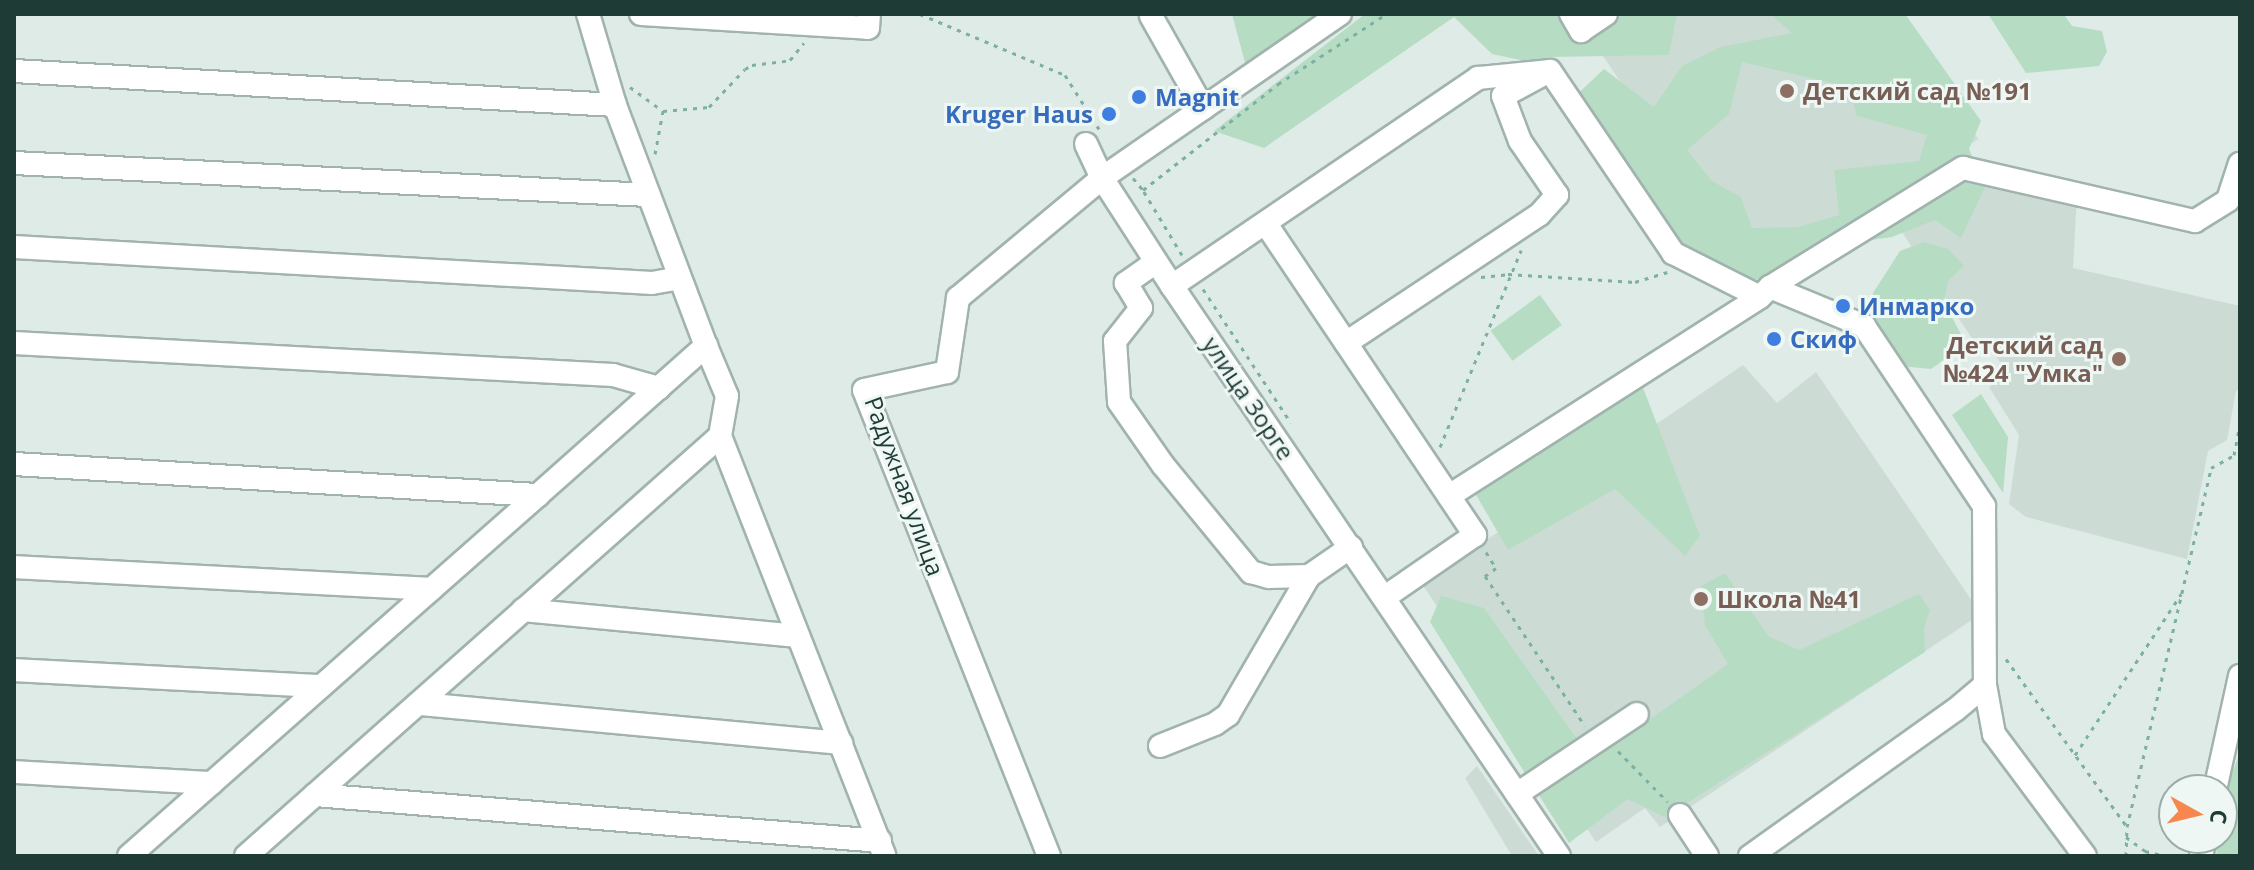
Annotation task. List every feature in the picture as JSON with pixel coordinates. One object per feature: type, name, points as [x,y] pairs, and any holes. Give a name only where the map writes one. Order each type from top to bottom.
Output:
[{"type":"street","points":[[315,795],[882,849],[720,436],[727,396],[615,105],[588,14]]},
{"type":"street","points":[[641,14],[868,28],[869,14]]},
{"type":"street","points":[[1102,178],[1340,14]]},
{"type":"street","points":[[1571,14],[1581,31],[1606,14]]},
{"type":"street","points":[[1151,16],[1203,108]]},
{"type":"street","points":[[14,71],[615,105]]},
{"type":"street","points":[[1346,343],[1539,215],[1557,195],[1520,141],[1503,96],[1550,71]]},
{"type":"street","points":[[1172,286],[1478,78],[1550,71]]},
{"type":"street","points":[[1550,71],[1673,253],[1765,292],[1864,326],[1984,506],[1985,685],[1994,734],[2085,856]]},
{"type":"street","name":"улица Зорге","points":[[1096,141],[1102,178],[1156,262],[1559,856]]},
{"type":"street","points":[[14,163],[648,195]]},
{"type":"street","points":[[1449,496],[1963,168],[2195,221],[2228,200],[2240,164]]},
{"type":"street","name":"Радужная улица","points":[[1049,856],[864,390],[947,372],[958,298],[1102,178]]},
{"type":"street","points":[[1266,224],[1475,535],[1385,597]]},
{"type":"street","points":[[14,247],[652,283],[680,278]]},
{"type":"street","points":[[1156,262],[1126,283],[1141,308],[1115,341],[1119,402],[1163,465],[1251,572],[1269,577],[1309,576]]},
{"type":"street","points":[[14,343],[613,375],[659,388]]},
{"type":"street","points":[[129,856],[706,346]]},
{"type":"street","points":[[246,856],[720,436]]},
{"type":"street","points":[[14,464],[538,495]]},
{"type":"street","points":[[1160,746],[1215,724],[1228,715],[1309,576],[1351,547]]},
{"type":"street","points":[[14,567],[431,589]]},
{"type":"street","points":[[523,610],[798,636]]},
{"type":"street","points":[[14,670],[321,686]]},
{"type":"street","points":[[2219,774],[2240,676]]},
{"type":"street","points":[[1750,856],[1955,710],[1985,685]]},
{"type":"street","points":[[421,704],[841,743]]},
{"type":"street","points":[[1517,794],[1637,714]]},
{"type":"street","points":[[14,772],[212,783]]},
{"type":"street","points":[[1680,815],[1707,856]]},
{"type":"path","points":[[920,14],[1065,75],[1096,141]]},
{"type":"path","points":[[1143,190],[1278,84],[1386,14]]},
{"type":"path","points":[[604,68],[663,111],[709,107],[752,65],[790,60],[803,46],[811,24]]},
{"type":"path","points":[[648,195],[663,111]]},
{"type":"path","points":[[1122,164],[1143,190],[1192,273]]},
{"type":"path","points":[[1431,469],[1508,274],[1539,215]]},
{"type":"path","points":[[1441,280],[1508,274],[1635,282],[1667,272],[1673,253]]},
{"type":"path","points":[[2126,856],[2127,827],[2211,468],[2234,455],[2240,424]]},
{"type":"path","points":[[1475,535],[1496,568],[1485,576],[1595,742],[1624,753],[1680,815]]},
{"type":"path","points":[[2075,755],[2183,591]]},
{"type":"path","points":[[1985,635],[2127,827]]},
{"type":"path","points":[[2126,837],[2145,851],[2165,856]]},
{"type":"shaded area","name":"Детский сад №191","points":[[1676,14],[1899,14],[1978,139],[1800,259],[1742,259],[1594,43]]},
{"type":"shaded area","name":"Детский сад №424 \"Умка\"","points":[[1972,176],[2077,195],[2073,268],[2240,306],[2240,390],[2236,391],[2227,440],[2208,451],[2187,559],[2026,517],[2009,504],[2019,435],[1989,387],[2008,375],[1985,339],[1975,343],[1898,226]]},
{"type":"shaded area","name":"Школа №41","points":[[1743,365],[1777,403],[1816,372],[1981,614],[1660,827],[1645,808],[1596,842],[1422,584]]},
{"type":"shaded area","points":[[1477,766],[1539,856],[1512,856],[1465,778]]},
{"type":"green space","points":[[1232,14],[1340,14],[1247,70]]},
{"type":"green space","points":[[1365,14],[1677,14],[1669,55],[1550,57],[1529,62],[1492,54],[1454,17],[1264,148],[1214,131]]},
{"type":"green space","points":[[1770,14],[1905,14],[1981,121],[1969,149],[1985,187],[1961,238],[1935,220],[1892,237],[1858,242],[1816,261],[1752,281],[1658,246],[1569,102],[1604,69],[1654,107],[1682,66],[1721,47],[1792,33]],"holes":[[[1742,62],[1849,87],[1857,116],[1927,135],[1919,161],[1834,170],[1839,215],[1798,227],[1752,228],[1741,197],[1712,181],[1687,150],[1729,114]]]},
{"type":"green space","points":[[1988,14],[2065,16],[2072,26],[2102,31],[2107,52],[2099,66],[2026,73]]},
{"type":"green space","points":[[1924,242],[1948,249],[1964,266],[1948,281],[1944,302],[1966,344],[1931,369],[1900,366],[1875,317],[1873,293],[1900,251]]},
{"type":"green space","points":[[1540,295],[1562,325],[1512,361],[1491,331]]},
{"type":"green space","points":[[1640,380],[1700,536],[1685,556],[1615,489],[1508,550],[1475,493]]},
{"type":"green space","points":[[1981,394],[2008,437],[2003,493],[1952,415]]},
{"type":"green space","points":[[1725,573],[1768,636],[1799,650],[1919,594],[1930,610],[1924,629],[1925,652],[1665,817],[1628,799],[1569,843],[1430,622],[1441,596],[1484,608],[1592,760],[1728,664],[1705,625],[1701,586]]},
{"type":"green space","points":[[2240,752],[2240,856],[2217,856],[2238,854],[2238,774],[2232,774]]},
{"type":"place","name":"Детский сад №191","points":[[1787,91]]},
{"type":"place","name":"Magnit","points":[[1139,97]]},
{"type":"place","name":"Kruger Haus","points":[[1109,114]]},
{"type":"place","name":"Инмарко","points":[[1843,306]]},
{"type":"place","name":"Скиф","points":[[1774,339]]},
{"type":"place","name":"Детский сад №424 \"Умка\"","points":[[2119,359]]},
{"type":"place","name":"Школа №41","points":[[1701,599]]}]
